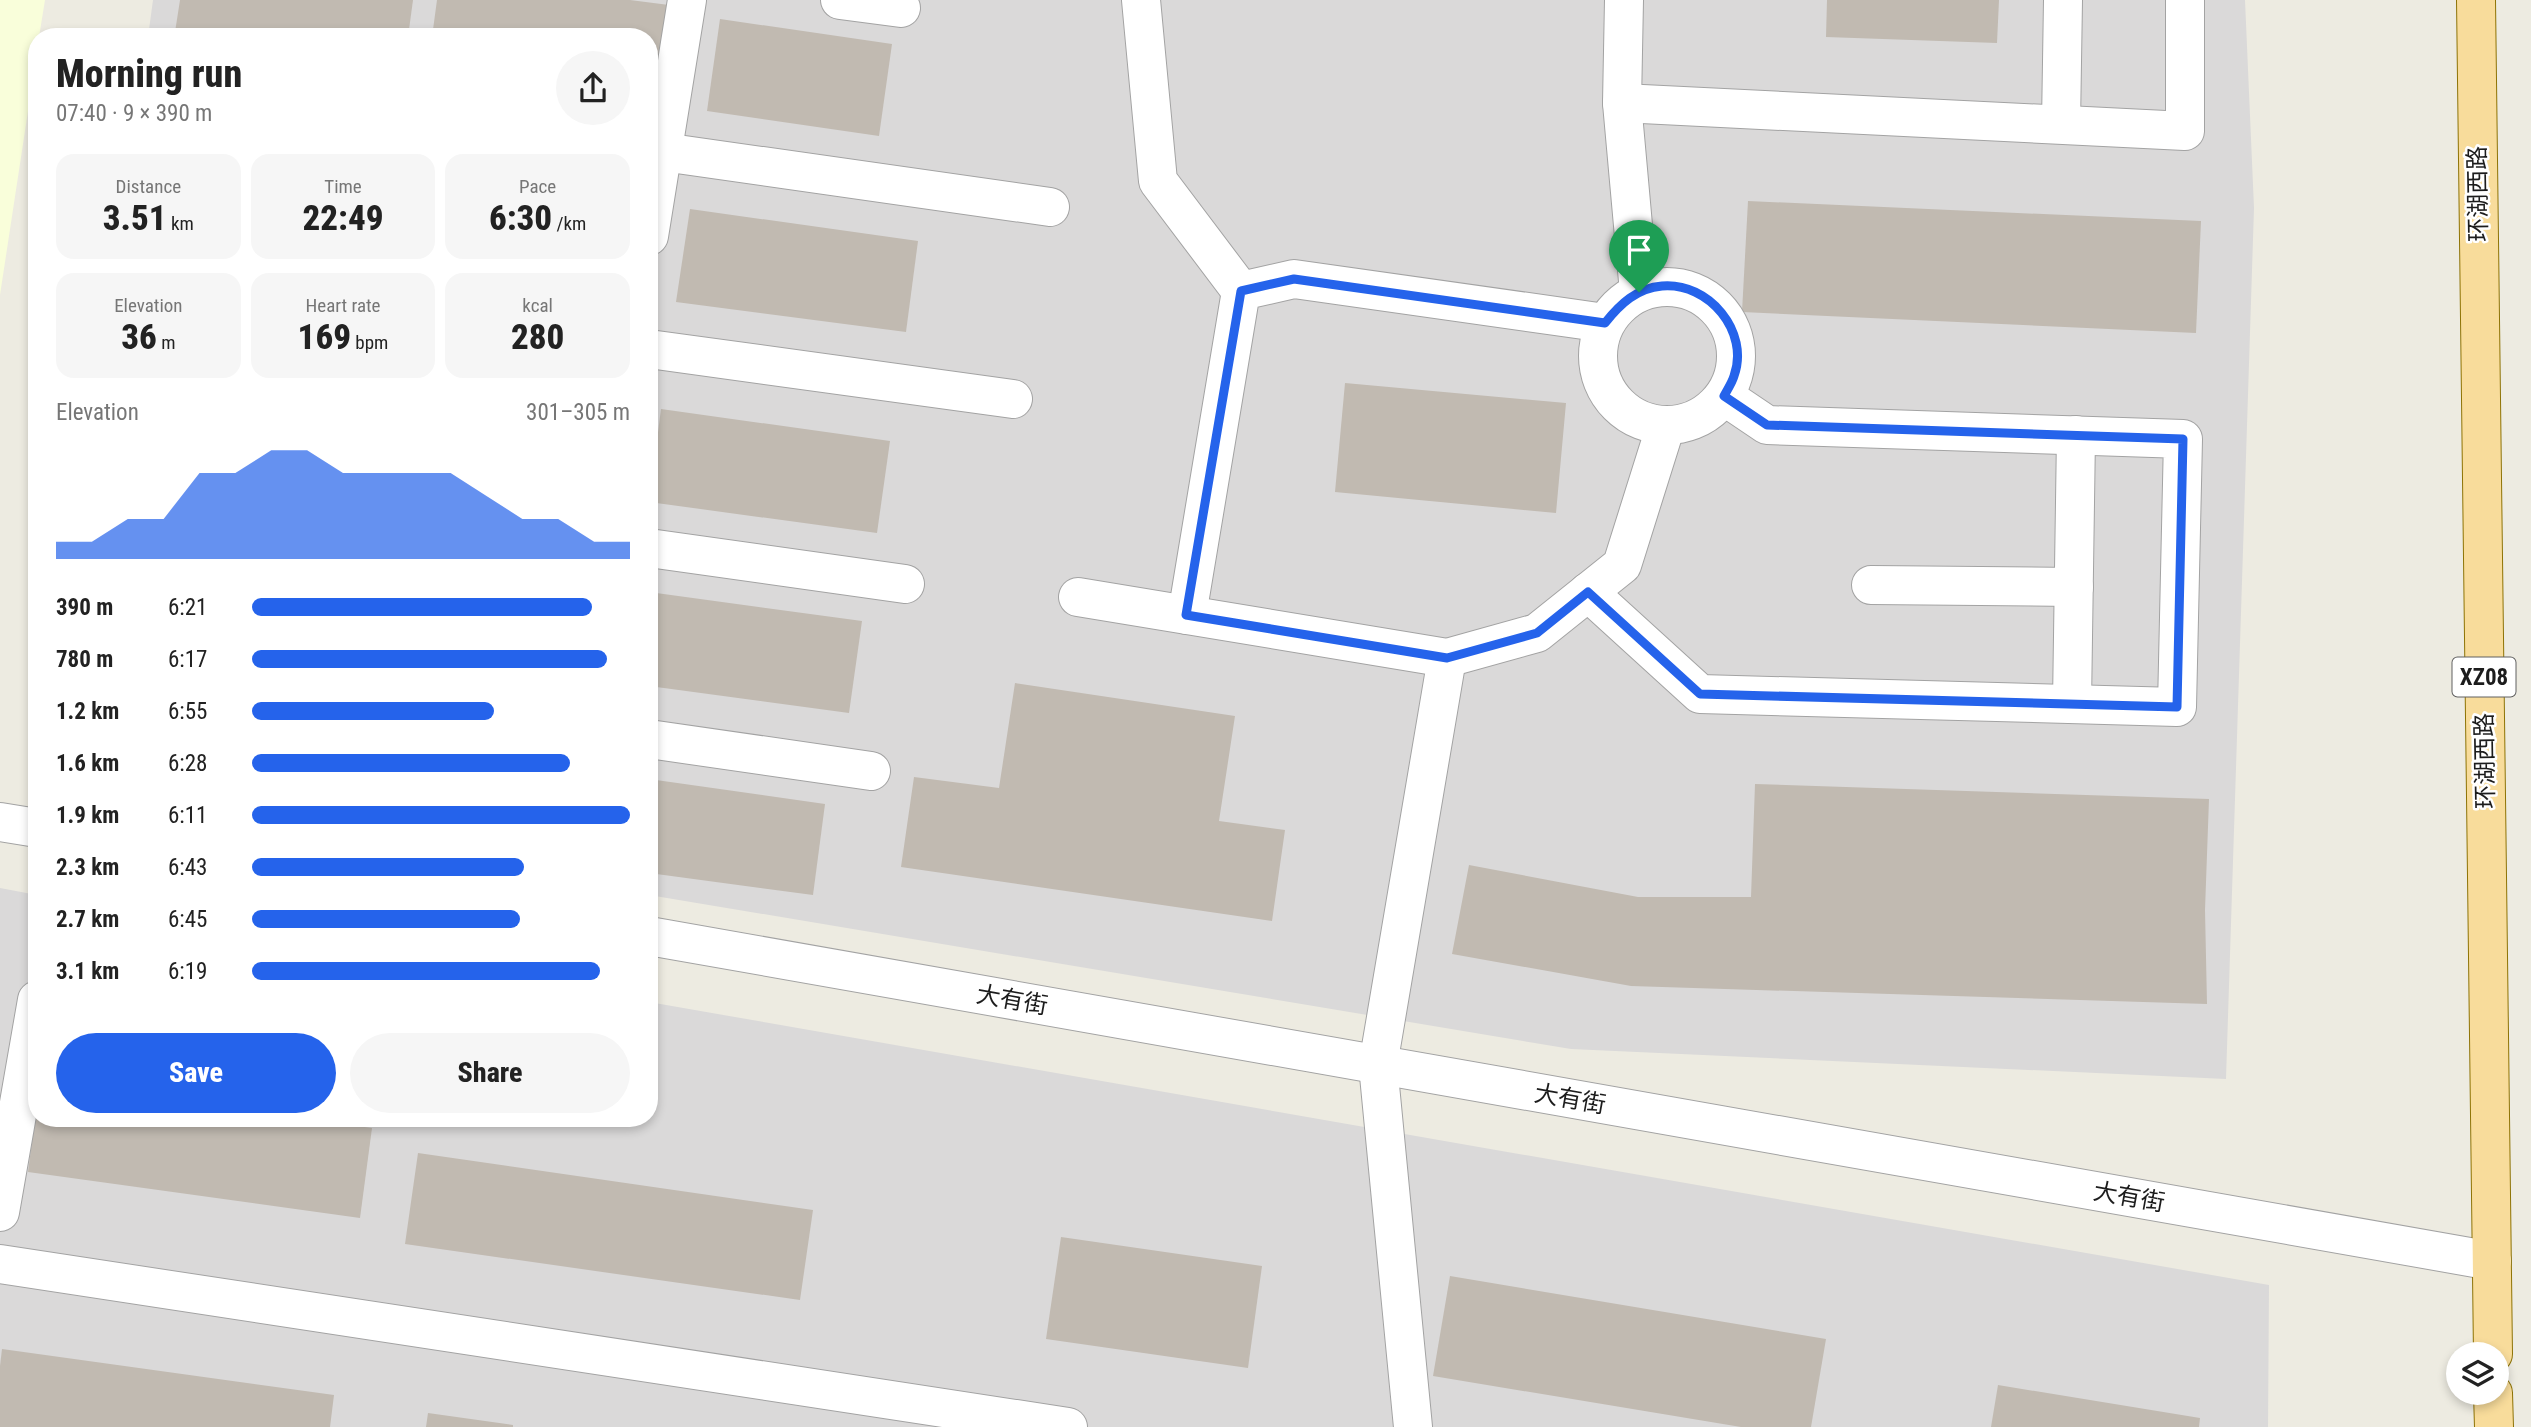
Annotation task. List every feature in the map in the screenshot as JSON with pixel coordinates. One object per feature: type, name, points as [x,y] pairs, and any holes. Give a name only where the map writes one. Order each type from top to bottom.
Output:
[{"type":"main road","name":"环湖西路","points":[[2476,0],[2493,1342]]},
{"type":"main road","points":[[2493,1405],[2494,1427]]},
{"type":"street","points":[[658,141],[687,0]]},
{"type":"street","points":[[840,0],[901,8]]},
{"type":"street","points":[[1141,0],[1158,181],[1241,291],[1186,615]]},
{"type":"street","points":[[1624,0],[1622,103],[1639,292]]},
{"type":"street","points":[[2060,124],[2063,0]]},
{"type":"street","points":[[1622,103],[2185,131],[2185,0]]},
{"type":"street","points":[[658,151],[1050,207]]},
{"type":"street","points":[[1241,291],[1294,279],[1605,323]]},
{"type":"street","points":[[1662,286],[1684,288],[1705,297],[1722,312],[1733,331],[1737,354],[1735,376],[1724,396],[1709,412],[1688,422],[1666,425],[1643,421],[1622,409],[1607,391],[1599,369],[1598,346],[1605,323],[1620,305],[1639,292],[1662,286]]},
{"type":"street","points":[[658,350],[1013,400]]},
{"type":"street","points":[[1588,592],[1700,694],[2177,707],[2183,439],[1767,425],[1724,396]]},
{"type":"street","points":[[1078,597],[1447,658],[1537,633],[1622,565],[1666,425]]},
{"type":"street","points":[[2072,704],[2076,435]]},
{"type":"street","points":[[658,549],[905,584]]},
{"type":"street","points":[[1871,585],[2074,587]]},
{"type":"street","points":[[1413,1427],[1378,1065],[1447,658]]},
{"type":"street","points":[[658,740],[871,771]]},
{"type":"street","points":[[0,822],[28,827]]},
{"type":"street","name":"大有街","points":[[658,938],[2492,1261]]},
{"type":"street","points":[[0,1212],[28,1052]]},
{"type":"street","points":[[0,1264],[1068,1427]]},
{"type":"shaded area","points":[[0,0],[45,0],[40,28],[28,28],[28,111],[0,295]]},
{"type":"shaded area","points":[[153,0],[2245,0],[2254,208],[2226,1079],[1571,1049],[658,897],[658,28],[149,28]]},
{"type":"shaded area","points":[[0,888],[28,893],[28,1127],[658,1127],[658,1004],[2269,1285],[2268,1427],[0,1427]]},
{"type":"building","points":[[180,0],[413,0],[409,28],[176,28]]},
{"type":"building","points":[[437,0],[630,0],[669,5],[658,84],[658,28],[433,28]]},
{"type":"building","points":[[1827,0],[1999,0],[1997,43],[1826,37]]},
{"type":"building","points":[[720,19],[892,44],[879,136],[707,111]]},
{"type":"building","points":[[1748,201],[2201,221],[2196,333],[1742,312]]},
{"type":"building","points":[[690,209],[918,241],[906,332],[676,302]]},
{"type":"building","points":[[1345,383],[1566,403],[1556,513],[1335,492]]},
{"type":"building","points":[[661,409],[890,441],[877,533],[658,503],[658,432]]},
{"type":"building","points":[[658,593],[862,621],[849,713],[658,687]]},
{"type":"building","points":[[1015,683],[1235,716],[1219,821],[1285,830],[1272,921],[901,867],[914,777],[999,788]]},
{"type":"building","points":[[658,780],[825,804],[813,895],[658,874]]},
{"type":"building","points":[[1755,784],[2209,799],[2205,910],[2207,1004],[1631,986],[1452,954],[1469,865],[1638,897],[1751,897]]},
{"type":"building","points":[[34,1127],[372,1128],[360,1218],[28,1172]]},
{"type":"building","points":[[418,1153],[813,1210],[800,1300],[405,1244]]},
{"type":"building","points":[[1061,1237],[1262,1266],[1248,1368],[1046,1339]]},
{"type":"building","points":[[1450,1276],[1826,1339],[1811,1427],[1741,1427],[1433,1376]]},
{"type":"building","points":[[2,1349],[334,1395],[330,1427],[0,1427]]},
{"type":"building","points":[[1998,1385],[2200,1418],[2199,1427],[1991,1427]]},
{"type":"building","points":[[428,1413],[513,1425],[513,1427],[426,1427]]},
{"type":"route","points":[[1294,279],[1605,323],[1620,305],[1639,292],[1662,286],[1684,288],[1705,297],[1722,312],[1733,331],[1737,354],[1735,376],[1724,396],[1767,425],[2183,439],[2177,707],[1700,694],[1588,592],[1537,633],[1447,658],[1186,615],[1241,291],[1294,279]]}]
